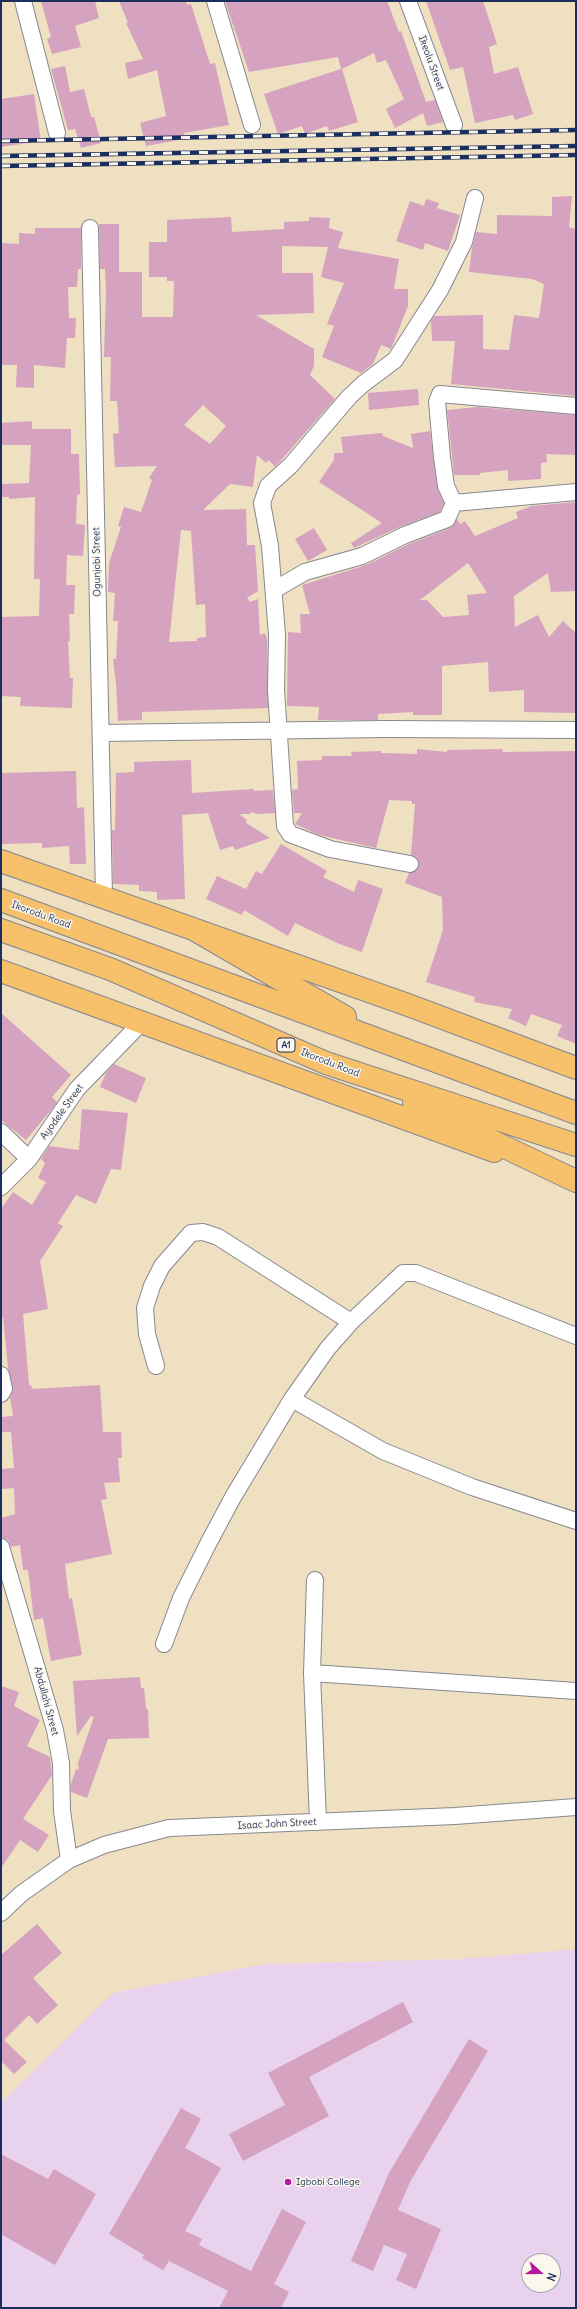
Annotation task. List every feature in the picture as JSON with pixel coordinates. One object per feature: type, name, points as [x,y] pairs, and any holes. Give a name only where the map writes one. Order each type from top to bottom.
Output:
[{"type":"main road","points":[[1,861],[104,896],[197,931],[408,1005],[576,1068]]},
{"type":"main road","name":"Ikorodu Road","points":[[1,900],[576,1113]]},
{"type":"main road","name":"Ikorodu Road","points":[[1,930],[110,969],[326,1063],[576,1145]]},
{"type":"main road","points":[[197,931],[398,1048]]},
{"type":"main road","points":[[1,971],[143,1021],[576,1181]]},
{"type":"main road","points":[[326,1063],[576,1181]]},
{"type":"street","points":[[23,1],[57,133]]},
{"type":"street","points":[[215,1],[252,125]]},
{"type":"street","name":"Ikeolu Street","points":[[408,1],[454,125]]},
{"type":"street","points":[[410,864],[330,849],[290,834],[285,826],[276,690],[277,635],[274,590],[270,546],[262,503],[268,486],[291,465],[349,397],[363,384],[395,360],[440,290],[461,249],[475,198]]},
{"type":"street","name":"Ogunjobi Street","points":[[90,228],[104,896]]},
{"type":"street","points":[[274,590],[305,572],[362,556],[405,535],[447,519],[454,503],[446,486],[442,457],[437,402],[440,394],[576,406]]},
{"type":"street","points":[[454,503],[576,492]]},
{"type":"street","points":[[101,733],[278,730],[576,730]]},
{"type":"street","name":"Ayodele Street","points":[[1,1187],[29,1159],[76,1089],[143,1021]]},
{"type":"street","points":[[1,1132],[29,1159]]},
{"type":"street","points":[[156,1366],[147,1334],[145,1308],[152,1286],[162,1266],[191,1233],[203,1232],[218,1237],[351,1322]]},
{"type":"street","points":[[164,1644],[182,1598],[229,1503],[292,1399],[328,1348],[351,1322],[403,1273],[416,1272],[576,1336]]},
{"type":"street","points":[[1,1374],[4,1389],[1,1394]]},
{"type":"street","points":[[292,1399],[383,1451],[472,1488],[576,1521]]},
{"type":"street","name":"Abdullahi Street","points":[[1,1547],[55,1730],[61,1762],[62,1810],[69,1860]]},
{"type":"street","points":[[315,1580],[312,1672],[318,1822]]},
{"type":"street","points":[[312,1672],[576,1691]]},
{"type":"street","name":"Isaac John Street","points":[[1,1912],[21,1894],[69,1860],[104,1845],[169,1828],[502,1813],[576,1807]]},
{"type":"shaded area","name":"Igbobi College","points":[[576,1949],[576,2308],[1,2308],[1,2103],[113,1993],[265,1964],[462,1959]]},
{"type":"building","points":[[41,1],[95,1],[99,18],[75,26],[81,47],[52,54],[47,39],[51,37]]},
{"type":"building","points":[[119,1],[186,1],[187,5],[191,4],[210,64],[215,63],[229,125],[184,133],[185,139],[146,146],[140,123],[166,116],[157,70],[128,79],[125,63],[143,59],[126,23],[128,23]]},
{"type":"building","points":[[225,1],[387,1],[399,32],[401,31],[426,102],[435,100],[443,122],[427,126],[423,113],[395,128],[386,109],[404,99],[386,60],[377,63],[374,53],[342,69],[358,122],[329,131],[327,126],[305,134],[302,126],[278,134],[264,94],[341,69],[338,57],[249,72]]},
{"type":"building","points":[[426,1],[483,1],[497,44],[489,47],[494,74],[518,67],[533,114],[515,120],[513,115],[475,123],[463,67],[450,70]]},
{"type":"building","points":[[65,66],[70,92],[84,89],[91,117],[94,117],[101,143],[81,148],[75,129],[68,130],[51,69]]},
{"type":"building","points":[[34,94],[41,141],[1,147],[1,99]]},
{"type":"building","points":[[572,196],[569,227],[576,229],[576,396],[451,384],[455,341],[432,341],[431,321],[434,316],[483,315],[483,349],[509,350],[514,315],[539,318],[544,284],[532,279],[469,272],[476,232],[497,234],[497,215],[552,216],[552,197]]},
{"type":"building","points":[[426,199],[439,203],[437,208],[460,215],[448,251],[425,243],[423,250],[396,241],[410,201],[424,206]]},
{"type":"building","points":[[231,217],[232,232],[284,229],[284,222],[309,221],[309,217],[330,218],[329,228],[343,232],[338,248],[399,259],[394,289],[408,289],[408,306],[391,349],[381,345],[373,364],[361,373],[322,357],[334,326],[327,324],[344,283],[321,277],[328,247],[282,246],[282,273],[313,273],[314,313],[256,315],[314,349],[314,366],[310,375],[335,399],[275,467],[269,460],[266,463],[257,455],[253,487],[230,484],[203,510],[246,509],[247,545],[255,545],[258,591],[247,598],[250,602],[258,599],[260,635],[265,633],[267,639],[268,708],[142,712],[142,720],[118,721],[113,659],[116,659],[118,621],[113,621],[115,593],[108,592],[109,563],[121,527],[118,526],[124,507],[141,512],[152,480],[149,478],[157,466],[115,467],[113,434],[119,433],[117,401],[110,401],[111,357],[104,357],[106,293],[105,269],[100,269],[99,224],[119,224],[119,272],[142,272],[142,317],[173,317],[174,281],[167,281],[167,277],[149,277],[149,242],[167,242],[167,220]],"holes":[[[203,405],[226,426],[210,444],[184,425]],[[181,530],[191,531],[196,605],[205,604],[206,637],[197,638],[197,641],[169,642]]]},
{"type":"building","points":[[35,228],[81,228],[81,269],[78,269],[77,287],[68,287],[69,318],[76,318],[75,338],[67,338],[65,368],[34,365],[34,388],[16,387],[17,365],[1,365],[1,243],[19,244],[19,233],[35,234]]},
{"type":"building","points":[[418,389],[419,405],[369,410],[368,393]]},
{"type":"building","points":[[477,407],[576,415],[576,455],[546,454],[547,462],[541,463],[541,479],[508,481],[508,470],[480,473],[480,475],[454,475],[447,410]]},
{"type":"building","points":[[32,421],[32,429],[71,429],[71,454],[79,454],[80,494],[77,495],[76,524],[85,525],[83,556],[67,555],[66,585],[75,585],[74,614],[69,614],[70,641],[68,641],[70,678],[73,678],[72,708],[20,706],[21,697],[1,696],[1,617],[39,616],[40,579],[34,579],[35,497],[9,499],[9,497],[1,497],[1,484],[29,483],[31,445],[1,445],[1,423]]},
{"type":"building","points":[[430,431],[437,487],[444,503],[440,512],[402,526],[354,548],[351,543],[382,523],[319,482],[334,460],[334,453],[343,453],[341,437],[382,433],[383,436],[413,448],[411,434]]},
{"type":"building","points":[[576,502],[576,591],[551,592],[548,573],[514,596],[515,627],[538,615],[549,637],[563,621],[576,633],[576,713],[524,712],[524,690],[489,692],[488,662],[442,666],[442,715],[413,715],[413,712],[378,714],[378,720],[318,720],[319,707],[287,706],[288,632],[301,633],[300,614],[310,614],[302,585],[366,565],[409,544],[450,528],[457,519],[460,524],[465,521],[475,536],[518,518],[516,512],[532,506]],"holes":[[[468,563],[487,593],[467,595],[469,615],[443,617],[427,600],[420,600]]]},
{"type":"building","points":[[314,528],[327,550],[308,561],[295,539]]},
{"type":"building","points":[[417,749],[447,752],[447,750],[502,749],[503,752],[576,751],[576,1044],[557,1036],[562,1025],[531,1014],[526,1026],[508,1018],[512,1009],[474,1002],[475,997],[426,982],[443,930],[442,897],[405,883],[409,873],[417,870],[419,865],[416,857],[411,855],[415,804],[412,804],[412,801],[389,800],[376,848],[319,835],[295,824],[302,813],[294,813],[292,790],[298,789],[297,761],[322,760],[322,756],[352,756],[351,752],[381,751],[381,753],[417,754]]},
{"type":"building","points":[[191,760],[192,793],[254,789],[254,791],[273,790],[275,813],[257,814],[251,812],[250,814],[239,814],[247,820],[246,823],[270,838],[235,850],[233,846],[220,850],[208,813],[182,815],[185,899],[157,900],[157,892],[139,891],[139,885],[113,884],[112,830],[115,830],[116,773],[134,772],[134,762]]},
{"type":"building","points":[[76,771],[77,808],[84,807],[86,864],[70,864],[69,846],[42,848],[42,843],[1,844],[1,773]]},
{"type":"building","points":[[281,844],[327,871],[323,877],[354,892],[358,880],[383,889],[362,952],[337,943],[295,923],[288,936],[244,910],[242,915],[206,899],[217,876],[246,889],[256,871],[262,874]]},
{"type":"building","points":[[1,1013],[71,1075],[52,1097],[57,1102],[26,1140],[1,1120]]},
{"type":"building","points":[[114,1064],[146,1078],[136,1103],[100,1087],[106,1073]]},
{"type":"building","points":[[82,1109],[128,1113],[121,1170],[111,1169],[96,1204],[76,1195],[58,1223],[63,1226],[40,1261],[48,1309],[23,1314],[29,1385],[31,1385],[32,1389],[100,1385],[103,1432],[121,1432],[122,1458],[118,1458],[120,1482],[104,1483],[107,1499],[101,1500],[112,1554],[65,1564],[69,1599],[72,1598],[82,1655],[51,1661],[43,1618],[34,1620],[28,1570],[23,1570],[20,1545],[11,1547],[8,1540],[2,1538],[1,1533],[1,1518],[15,1514],[14,1488],[1,1489],[1,1469],[14,1468],[11,1432],[1,1432],[1,1417],[13,1416],[10,1397],[13,1388],[8,1368],[3,1317],[1,1317],[1,1209],[13,1192],[32,1205],[46,1182],[38,1178],[45,1163],[41,1159],[49,1146],[79,1150]]},
{"type":"building","points":[[140,1677],[141,1688],[144,1688],[146,1709],[148,1709],[149,1738],[108,1739],[87,1798],[71,1792],[71,1784],[76,1769],[79,1770],[78,1763],[94,1717],[91,1716],[77,1736],[73,1681]]},
{"type":"building","points":[[1,1686],[19,1692],[14,1706],[40,1720],[27,1746],[50,1757],[52,1775],[23,1819],[49,1835],[38,1852],[20,1840],[1,1868]]},
{"type":"building","points":[[37,1924],[62,1953],[33,1978],[58,2005],[37,2024],[29,2015],[4,2040],[27,2062],[14,2074],[1,2061],[1,1955]]},
{"type":"building","points":[[403,2002],[413,2022],[309,2077],[329,2116],[243,2161],[229,2134],[285,2105],[268,2073]]},
{"type":"building","points":[[469,2039],[488,2051],[410,2182],[398,2210],[441,2229],[416,2289],[396,2280],[407,2254],[384,2245],[373,2271],[351,2261],[389,2173]]},
{"type":"building","points":[[181,2108],[201,2119],[185,2148],[221,2168],[185,2231],[202,2239],[199,2245],[251,2271],[282,2209],[306,2222],[274,2284],[289,2292],[281,2308],[219,2308],[228,2291],[169,2261],[163,2270],[142,2258],[144,2255],[109,2234]]},
{"type":"building","points":[[1,2154],[48,2179],[54,2169],[96,2194],[55,2265],[1,2234]]},
{"type":"railway","points":[[1,141],[576,130]]},
{"type":"railway","points":[[1,156],[576,146]]},
{"type":"railway","points":[[1,166],[576,155]]},
{"type":"place","name":"Igbobi College","points":[[288,2182]]}]
